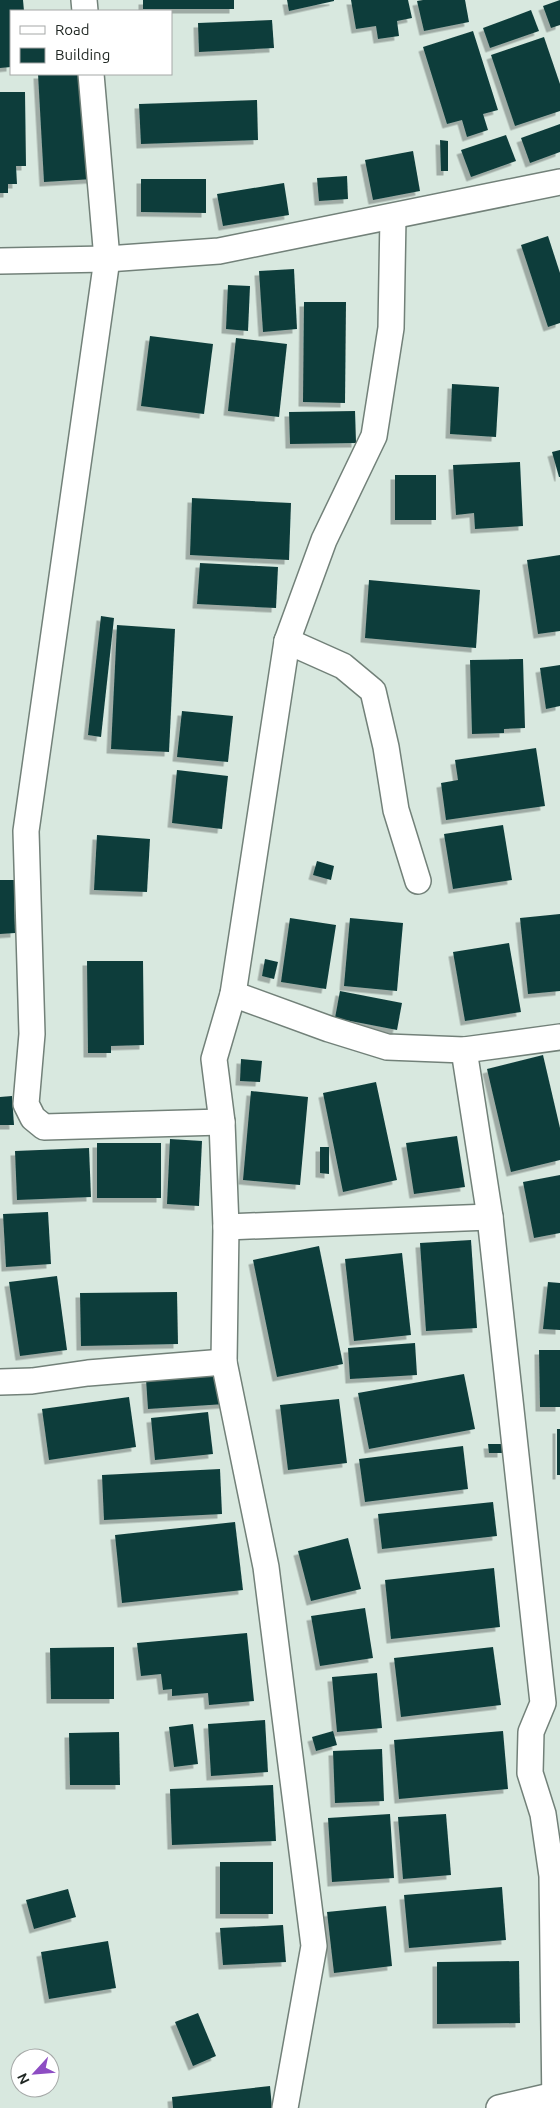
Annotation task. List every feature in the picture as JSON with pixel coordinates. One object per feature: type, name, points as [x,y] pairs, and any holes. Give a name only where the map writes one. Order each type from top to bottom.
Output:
[{"type":"street","points":[[91,75],[107,259],[26,831],[32,1034],[26,1104],[33,1118],[44,1127],[222,1122]]},
{"type":"street","points":[[0,261],[107,259],[219,251],[560,182]]},
{"type":"street","points":[[285,2108],[314,1946],[266,1567],[224,1362],[226,1227],[222,1122],[214,1059],[233,994],[287,641],[324,540],[374,436],[392,328],[393,217]]},
{"type":"street","points":[[287,641],[342,666],[372,691],[386,747],[396,810],[418,881]]},
{"type":"street","points":[[233,994],[329,1029],[387,1047],[464,1050],[560,1037]]},
{"type":"street","points":[[464,1050],[490,1217],[543,1703],[531,1732],[530,1773],[543,1814],[552,1876],[555,2102],[499,2108]]},
{"type":"street","points":[[226,1227],[490,1217]]},
{"type":"street","points":[[0,1382],[32,1381],[224,1362]]},
{"type":"building","points":[[0,0],[23,0],[24,10],[10,10],[10,67],[0,68]]},
{"type":"building","points":[[143,0],[234,0],[234,9],[143,9]]},
{"type":"building","points":[[287,0],[334,0],[334,1],[289,11]]},
{"type":"building","points":[[351,0],[408,0],[412,18],[397,21],[399,36],[378,39],[376,26],[356,29]]},
{"type":"building","points":[[465,0],[469,22],[424,31],[417,1]]},
{"type":"building","points":[[560,0],[560,25],[551,28],[543,6]]},
{"type":"building","points":[[531,10],[539,31],[490,48],[483,28]]},
{"type":"building","points":[[272,20],[274,48],[199,52],[198,23]]},
{"type":"building","points":[[473,31],[498,110],[483,114],[488,130],[467,137],[462,120],[447,124],[423,47]]},
{"type":"building","points":[[544,37],[560,84],[560,111],[515,126],[491,55]]},
{"type":"building","points":[[38,75],[87,75],[93,179],[44,182]]},
{"type":"building","points":[[0,92],[25,92],[26,166],[16,166],[17,184],[8,184],[8,193],[0,193]]},
{"type":"building","points":[[257,100],[258,140],[141,144],[139,104]]},
{"type":"building","points":[[560,124],[560,152],[530,163],[521,138]]},
{"type":"building","points":[[506,135],[516,161],[471,177],[461,150]]},
{"type":"building","points":[[440,140],[448,141],[448,171],[441,171]]},
{"type":"building","points":[[413,151],[420,191],[373,200],[365,160]]},
{"type":"building","points":[[347,176],[348,199],[319,201],[317,178]]},
{"type":"building","points":[[141,179],[206,179],[206,213],[141,212]]},
{"type":"building","points":[[284,183],[289,215],[223,226],[217,194]]},
{"type":"building","points":[[548,236],[560,273],[560,323],[548,327],[521,245]]},
{"type":"building","points":[[294,269],[297,329],[263,332],[259,271]]},
{"type":"building","points":[[228,285],[250,286],[248,331],[226,329]]},
{"type":"building","points":[[304,302],[346,302],[345,403],[303,402]]},
{"type":"building","points":[[150,336],[213,344],[204,414],[141,406]]},
{"type":"building","points":[[236,338],[287,344],[279,417],[228,411]]},
{"type":"building","points":[[452,384],[499,387],[496,437],[450,434]]},
{"type":"building","points":[[355,411],[356,443],[290,444],[289,412]]},
{"type":"building","points":[[560,450],[560,477],[559,477],[552,452]]},
{"type":"building","points":[[520,462],[523,526],[475,529],[474,513],[456,515],[453,465]]},
{"type":"building","points":[[395,475],[436,475],[436,520],[395,520]]},
{"type":"building","points":[[192,498],[291,503],[289,560],[190,555]]},
{"type":"building","points":[[560,555],[560,631],[538,634],[527,560]]},
{"type":"building","points":[[200,563],[278,567],[276,608],[197,604]]},
{"type":"building","points":[[369,580],[480,590],[476,648],[365,638]]},
{"type":"building","points":[[101,616],[114,618],[101,737],[88,735]]},
{"type":"building","points":[[117,625],[175,629],[169,752],[111,749]]},
{"type":"building","points":[[523,659],[525,728],[504,729],[504,733],[472,734],[470,660]]},
{"type":"building","points":[[560,665],[560,706],[546,709],[540,668]]},
{"type":"building","points":[[182,711],[233,716],[228,762],[177,757]]},
{"type":"building","points":[[536,748],[545,806],[446,820],[441,783],[458,780],[455,760]]},
{"type":"building","points":[[177,770],[228,776],[222,829],[172,823]]},
{"type":"building","points":[[503,825],[512,880],[453,889],[444,834]]},
{"type":"building","points":[[97,835],[150,839],[147,892],[94,890]]},
{"type":"building","points":[[317,861],[334,866],[331,880],[313,875]]},
{"type":"building","points":[[0,880],[14,880],[15,933],[0,934]]},
{"type":"building","points":[[560,914],[560,991],[528,994],[520,918]]},
{"type":"building","points":[[290,918],[336,925],[326,989],[281,982]]},
{"type":"building","points":[[350,918],[403,923],[397,991],[344,986]]},
{"type":"building","points":[[509,943],[521,1012],[465,1021],[453,952]]},
{"type":"building","points":[[265,959],[278,962],[274,979],[262,976]]},
{"type":"building","points":[[87,961],[143,961],[144,1045],[111,1046],[111,1053],[88,1053]]},
{"type":"building","points":[[340,991],[402,1003],[397,1030],[335,1018]]},
{"type":"building","points":[[543,1055],[560,1128],[560,1160],[511,1172],[487,1069]]},
{"type":"building","points":[[241,1059],[262,1061],[260,1082],[240,1081]]},
{"type":"building","points":[[376,1082],[397,1180],[343,1192],[323,1093]]},
{"type":"building","points":[[251,1091],[308,1097],[300,1185],[243,1180]]},
{"type":"building","points":[[12,1096],[14,1125],[0,1125],[0,1097]]},
{"type":"building","points":[[457,1136],[465,1187],[414,1194],[406,1143]]},
{"type":"building","points":[[170,1139],[202,1141],[199,1206],[167,1204]]},
{"type":"building","points":[[97,1143],[161,1143],[161,1198],[97,1198]]},
{"type":"building","points":[[320,1147],[329,1147],[329,1174],[320,1173]]},
{"type":"building","points":[[89,1148],[91,1197],[17,1200],[15,1151]]},
{"type":"building","points":[[560,1175],[560,1233],[534,1238],[523,1182]]},
{"type":"building","points":[[48,1212],[51,1264],[6,1267],[3,1214]]},
{"type":"building","points":[[471,1240],[477,1328],[426,1331],[420,1243]]},
{"type":"building","points":[[319,1246],[343,1364],[277,1377],[253,1260]]},
{"type":"building","points":[[402,1253],[411,1335],[354,1341],[345,1259]]},
{"type":"building","points":[[57,1276],[67,1350],[20,1356],[9,1282]]},
{"type":"building","points":[[548,1282],[560,1283],[560,1330],[543,1329]]},
{"type":"building","points":[[177,1292],[178,1344],[81,1346],[80,1293]]},
{"type":"building","points":[[415,1343],[417,1375],[350,1379],[348,1348]]},
{"type":"building","points":[[539,1350],[560,1350],[560,1407],[540,1407]]},
{"type":"building","points":[[464,1374],[475,1429],[369,1449],[358,1393]]},
{"type":"building","points":[[222,1375],[225,1404],[148,1409],[146,1379]]},
{"type":"building","points":[[129,1397],[136,1447],[49,1460],[42,1409]]},
{"type":"building","points":[[339,1399],[347,1463],[288,1470],[280,1405]]},
{"type":"building","points":[[208,1412],[213,1454],[155,1460],[151,1418]]},
{"type":"building","points":[[557,1429],[560,1429],[560,1475],[557,1475]]},
{"type":"building","points":[[488,1444],[502,1444],[502,1453],[489,1453]]},
{"type":"building","points":[[463,1446],[468,1489],[365,1502],[359,1459]]},
{"type":"building","points":[[220,1469],[222,1514],[104,1520],[102,1475]]},
{"type":"building","points":[[493,1502],[497,1536],[382,1549],[378,1514]]},
{"type":"building","points":[[235,1522],[243,1590],[122,1603],[115,1535]]},
{"type":"building","points":[[348,1538],[361,1589],[311,1601],[298,1551]]},
{"type":"building","points":[[494,1568],[500,1627],[391,1639],[385,1580]]},
{"type":"building","points":[[365,1608],[373,1658],[320,1666],[311,1616]]},
{"type":"building","points":[[247,1633],[254,1701],[209,1705],[208,1693],[172,1696],[172,1689],[163,1690],[161,1674],[141,1676],[137,1643]]},
{"type":"building","points":[[114,1647],[114,1699],[51,1699],[50,1648]]},
{"type":"building","points":[[493,1647],[501,1705],[401,1717],[394,1658]]},
{"type":"building","points":[[377,1673],[382,1728],[337,1732],[332,1677]]},
{"type":"building","points":[[265,1720],[268,1772],[211,1776],[208,1724]]},
{"type":"building","points":[[193,1724],[198,1764],[174,1767],[169,1727]]},
{"type":"building","points":[[333,1731],[337,1745],[316,1751],[312,1737]]},
{"type":"building","points":[[503,1731],[508,1789],[399,1799],[394,1740]]},
{"type":"building","points":[[119,1732],[120,1785],[70,1785],[69,1733]]},
{"type":"building","points":[[382,1749],[384,1801],[335,1803],[333,1751]]},
{"type":"building","points":[[273,1785],[276,1841],[172,1845],[170,1789]]},
{"type":"building","points":[[390,1814],[394,1878],[332,1882],[328,1818]]},
{"type":"building","points":[[446,1814],[451,1875],[403,1879],[398,1817]]},
{"type":"building","points":[[220,1862],[273,1862],[273,1914],[220,1914]]},
{"type":"building","points":[[502,1887],[506,1940],[409,1948],[404,1895]]},
{"type":"building","points":[[68,1889],[76,1917],[34,1929],[26,1900]]},
{"type":"building","points":[[386,1906],[392,1966],[334,1973],[327,1912]]},
{"type":"building","points":[[283,1925],[286,1962],[223,1965],[220,1928]]},
{"type":"building","points":[[108,1941],[116,1988],[49,1999],[41,1952]]},
{"type":"building","points":[[519,1961],[520,2023],[437,2024],[437,1962]]},
{"type":"building","points":[[198,2013],[216,2056],[193,2066],[175,2022]]},
{"type":"building","points":[[270,2086],[272,2108],[173,2108],[172,2097]]}]
